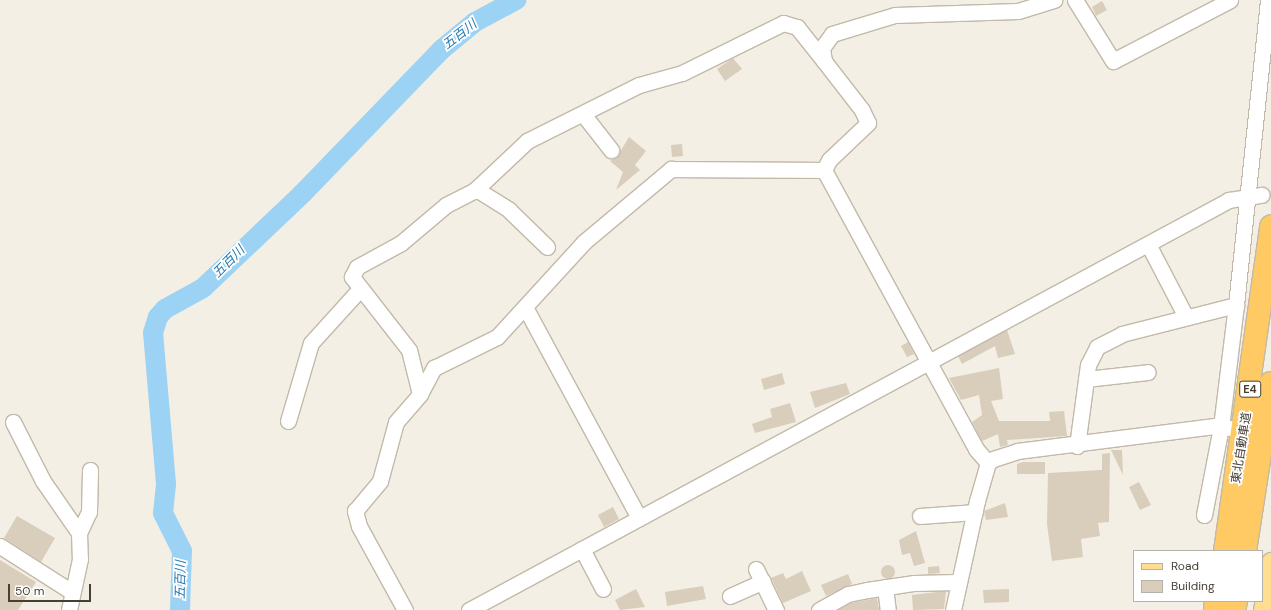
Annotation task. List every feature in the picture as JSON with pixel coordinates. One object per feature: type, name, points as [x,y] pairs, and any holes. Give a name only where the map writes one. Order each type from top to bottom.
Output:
[{"type":"highway","name":"東北自動車道","points":[[1225,550],[1271,226]]},
{"type":"highway","name":"東北自動車道","points":[[1245,550],[1271,383]]},
{"type":"main road","points":[[1263,610],[1271,562]]},
{"type":"street","points":[[824,61],[822,48],[832,34],[877,19],[924,11],[1018,11],[1054,0]]},
{"type":"street","points":[[1075,0],[1113,61],[1230,0]]},
{"type":"street","points":[[1204,515],[1227,428],[1236,305],[1255,195],[1268,0]]},
{"type":"street","points":[[420,394],[409,350],[359,290],[352,278],[358,266],[401,243],[446,205],[476,189],[527,141],[639,85],[670,78],[734,50],[783,23],[797,27],[862,110],[868,123],[829,160],[824,170]]},
{"type":"street","points":[[583,114],[611,150]]},
{"type":"street","points":[[406,610],[359,526],[355,512],[380,481],[393,429],[420,394],[434,368],[497,337],[584,242],[671,169],[824,170]]},
{"type":"street","points":[[824,170],[930,361],[976,449],[988,463]]},
{"type":"street","points":[[476,189],[509,210],[547,247]]},
{"type":"street","points":[[468,610],[1229,200],[1255,195]]},
{"type":"street","points":[[1148,244],[1186,317]]},
{"type":"street","points":[[288,421],[311,343],[359,290]]},
{"type":"street","points":[[1077,446],[1086,379],[1091,356],[1101,344],[1122,334],[1236,305]]},
{"type":"street","points":[[525,307],[639,518]]},
{"type":"street","points":[[1086,379],[1148,372]]},
{"type":"street","points":[[13,422],[43,481],[79,533]]},
{"type":"street","points":[[988,463],[1012,452],[1077,446],[1227,428]]},
{"type":"street","points":[[953,610],[957,582],[988,463]]},
{"type":"street","points":[[69,610],[80,559],[79,533],[89,512],[90,470]]},
{"type":"street","points":[[920,516],[975,512]]},
{"type":"street","points":[[0,546],[72,592]]},
{"type":"street","points":[[582,549],[602,589]]},
{"type":"street","points":[[730,596],[760,575],[776,610]]},
{"type":"street","points":[[819,610],[848,594],[885,587],[957,582]]},
{"type":"street","points":[[885,587],[888,610]]},
{"type":"building","points":[[1102,1],[1107,10],[1096,16],[1092,7]]},
{"type":"building","points":[[733,58],[742,69],[725,81],[717,69]]},
{"type":"building","points":[[629,137],[646,151],[635,165],[640,170],[616,190],[623,172],[610,161],[617,157]]},
{"type":"building","points":[[682,144],[683,156],[672,157],[671,145]]},
{"type":"building","points":[[1007,330],[1015,354],[998,358],[995,346],[962,364],[958,356]]},
{"type":"building","points":[[908,342],[914,354],[907,357],[901,346]]},
{"type":"building","points":[[999,368],[1003,399],[991,401],[999,421],[1050,421],[1049,412],[1064,411],[1067,436],[1007,440],[1008,445],[1000,447],[998,434],[982,441],[972,422],[982,415],[979,395],[961,400],[949,378]]},
{"type":"building","points":[[782,373],[785,384],[764,390],[761,379]]},
{"type":"building","points":[[846,383],[850,394],[815,408],[810,392]]},
{"type":"building","points":[[790,403],[796,422],[755,433],[752,424],[772,417],[770,409]]},
{"type":"building","points":[[1111,450],[1122,450],[1123,475]]},
{"type":"building","points":[[1110,453],[1109,522],[1098,523],[1100,536],[1081,539],[1083,557],[1052,561],[1047,524],[1048,473],[1102,470],[1102,454]]},
{"type":"building","points":[[1023,462],[1045,462],[1045,474],[1017,474],[1017,464]]},
{"type":"building","points":[[1139,482],[1151,505],[1140,510],[1129,487]]},
{"type":"building","points":[[1005,503],[1008,517],[986,520],[984,511]]},
{"type":"building","points":[[613,507],[619,519],[604,527],[598,515]]},
{"type":"building","points":[[17,516],[55,538],[41,562],[4,538]]},
{"type":"building","points":[[916,531],[925,563],[914,566],[910,553],[902,555],[899,540]]},
{"type":"building","points":[[0,560],[36,582],[18,610],[0,610]]},
{"type":"building","points":[[888,565],[893,567],[895,572],[893,577],[888,579],[883,577],[881,572],[883,567]]},
{"type":"building","points":[[939,566],[940,573],[928,574],[928,567]]},
{"type":"building","points":[[802,571],[811,591],[783,603],[771,578],[783,573],[786,579]]},
{"type":"building","points":[[848,574],[852,584],[826,596],[821,585]]},
{"type":"building","points":[[703,586],[706,599],[667,606],[665,592]]},
{"type":"building","points":[[636,589],[645,607],[620,610],[615,600]]},
{"type":"building","points":[[1009,589],[1009,602],[984,603],[983,590]]},
{"type":"building","points":[[946,591],[944,609],[913,610],[912,595]]},
{"type":"building","points":[[877,598],[879,610],[838,610],[851,603]]},
{"type":"waterway","name":"五百川","points":[[180,610],[182,551],[163,513],[166,484],[153,333],[158,317],[165,309],[203,288],[303,193],[441,50],[475,22],[516,0]]}]
